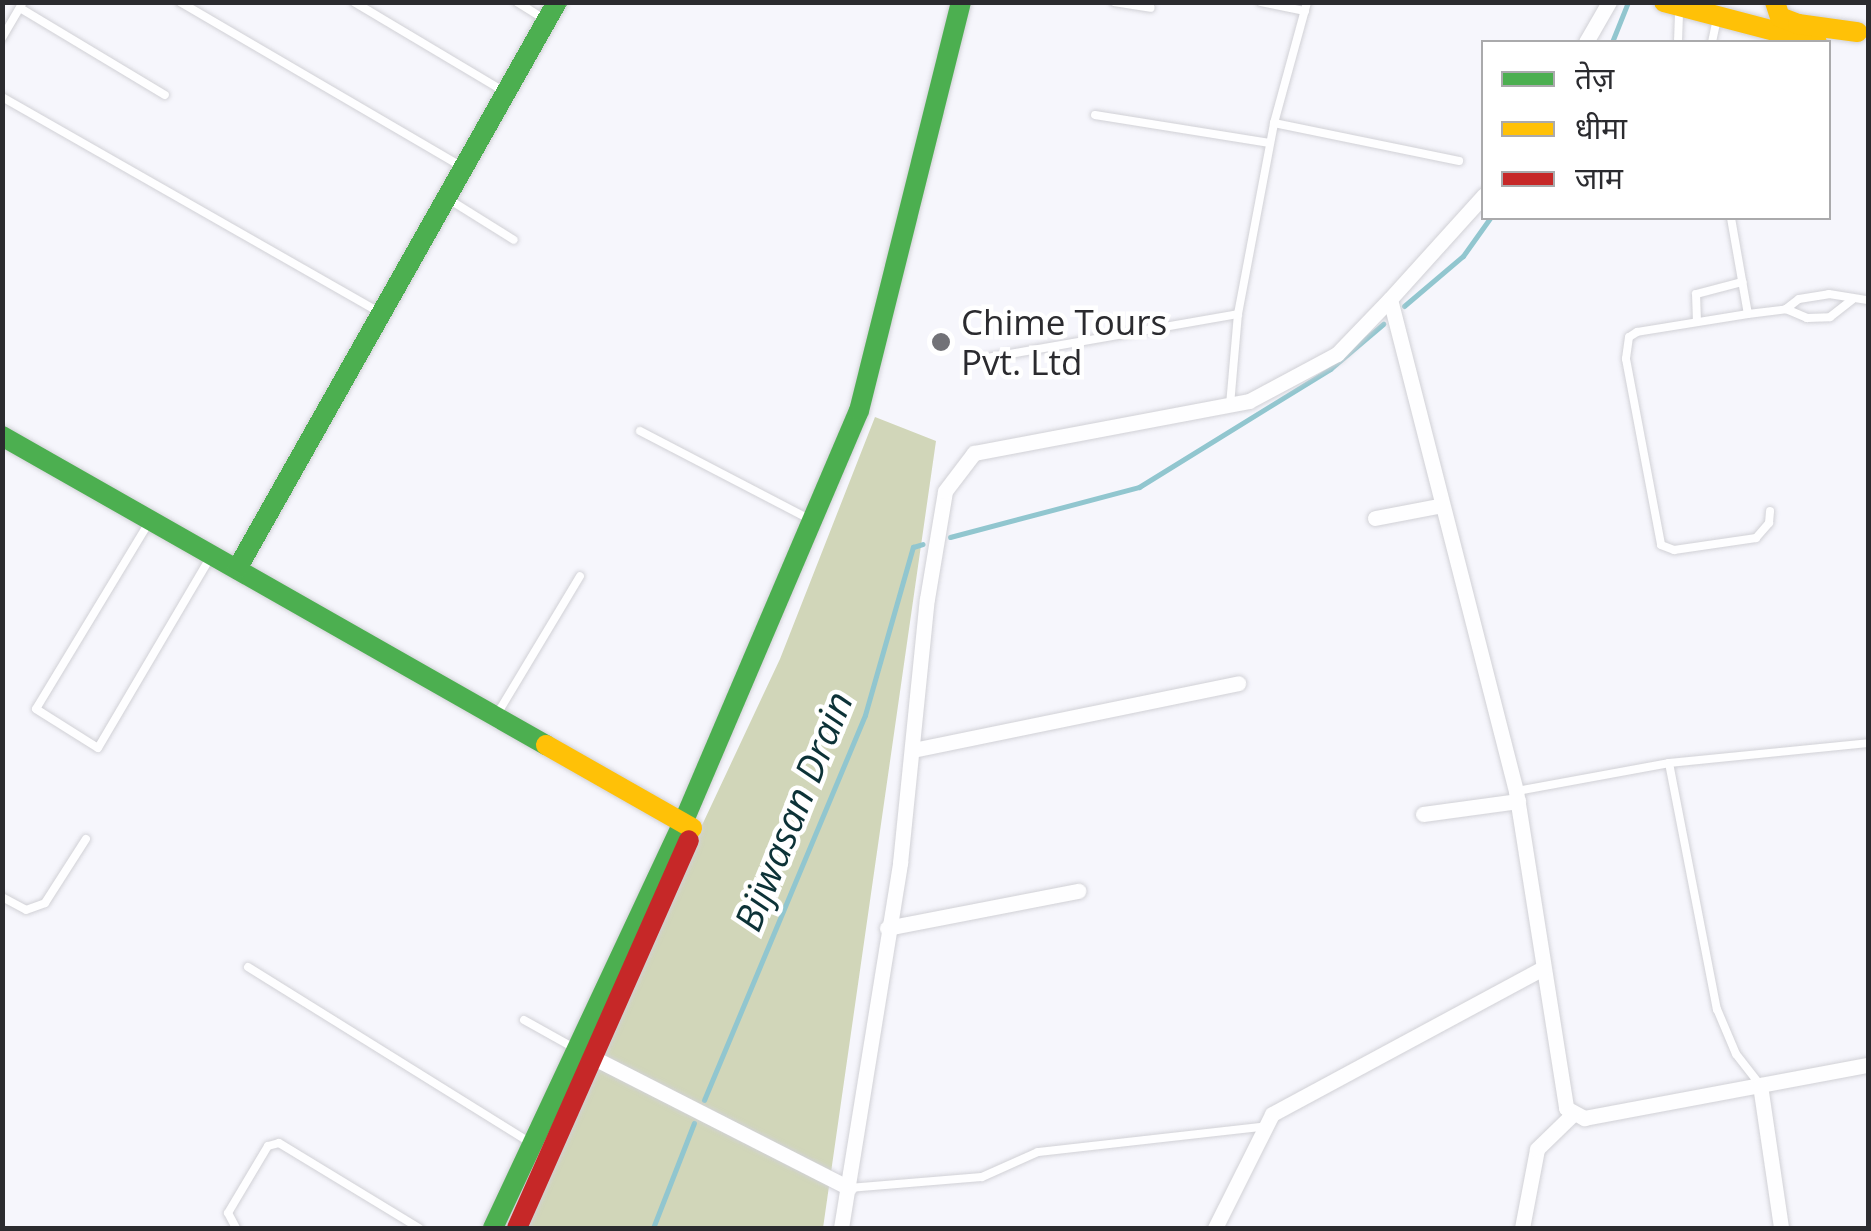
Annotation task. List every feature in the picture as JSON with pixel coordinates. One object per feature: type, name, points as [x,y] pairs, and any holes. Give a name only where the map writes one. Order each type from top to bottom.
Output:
[{"type":"street","points":[[518,1228],[596,1059],[868,380],[961,2]]},
{"type":"street","points":[[493,1228],[576,1049],[688,826],[876,394],[972,2]]},
{"type":"street","points":[[1587,40],[1609,2]]},
{"type":"street","points":[[1775,2],[1780,17],[1798,24],[1863,32]]},
{"type":"street","points":[[1672,4],[1718,14],[1789,40]]},
{"type":"street","points":[[237,569],[552,12]]},
{"type":"street","points":[[1831,41],[1863,32]]},
{"type":"street","points":[[840,1228],[887,928],[944,492],[960,465],[974,454],[1005,446],[1230,408],[1326,361],[1390,299],[1481,199]]},
{"type":"street","points":[[1390,299],[1438,506],[1517,796],[1563,1098],[1572,1115],[1584,1118],[1868,1065]]},
{"type":"street","points":[[2,436],[688,826]]},
{"type":"street","points":[[1375,518],[1438,506]]},
{"type":"street","points":[[912,750],[1238,683]]},
{"type":"street","points":[[1422,814],[1517,796]]},
{"type":"street","points":[[887,928],[1078,891]]},
{"type":"street","points":[[1215,1228],[1261,1127],[1283,1106],[1544,968]]},
{"type":"street","points":[[596,1059],[849,1188]]},
{"type":"street","points":[[1760,1084],[1781,1228]]},
{"type":"street","points":[[1522,1228],[1537,1150],[1572,1115]]},
{"type":"lane","points":[[180,2],[464,168]]},
{"type":"lane","points":[[354,2],[506,93]]},
{"type":"lane","points":[[516,2],[552,12]]},
{"type":"lane","points":[[1114,2],[1150,8]]},
{"type":"lane","points":[[1230,408],[1238,314],[1270,143],[1306,7],[1262,2]]},
{"type":"lane","points":[[1672,4],[1678,40]]},
{"type":"lane","points":[[2,38],[21,5],[165,95]]},
{"type":"lane","points":[[1712,40],[1718,14]]},
{"type":"lane","points":[[2,97],[381,314]]},
{"type":"lane","points":[[1095,115],[1270,143]]},
{"type":"lane","points":[[1274,123],[1459,161]]},
{"type":"lane","points":[[446,198],[514,240]]},
{"type":"lane","points":[[1731,220],[1748,314]]},
{"type":"lane","points":[[1697,322],[1696,294],[1742,282]]},
{"type":"lane","points":[[1770,511],[1770,524],[1756,538],[1674,550],[1660,545],[1655,534],[1626,346],[1637,332],[1786,310],[1807,297],[1868,300]]},
{"type":"lane","points":[[1786,310],[1807,318],[1830,317],[1852,300]]},
{"type":"lane","points":[[975,360],[1238,314]]},
{"type":"lane","points":[[640,430],[813,520]]},
{"type":"lane","points":[[151,520],[36,709],[98,748],[212,555]]},
{"type":"lane","points":[[496,716],[580,576]]},
{"type":"lane","points":[[1517,796],[1668,763],[1868,743]]},
{"type":"lane","points":[[1668,763],[1718,1009],[1736,1054],[1760,1084]]},
{"type":"lane","points":[[2,897],[26,910],[45,903],[86,840]]},
{"type":"lane","points":[[248,967],[533,1145]]},
{"type":"lane","points":[[524,1020],[576,1049]]},
{"type":"lane","points":[[849,1188],[982,1177],[1038,1152],[1261,1127]]},
{"type":"lane","points":[[236,1228],[228,1213],[268,1146],[279,1142],[414,1227]]},
{"type":"green space","points":[[875,417],[936,441],[823,1228],[513,1228],[780,659]]},
{"type":"waterway","name":"Bijwasan Drain","points":[[1613,40],[1628,2]]},
{"type":"waterway","name":"Bijwasan Drain","points":[[1404,306],[1463,256],[1489,220]]},
{"type":"waterway","name":"Bijwasan Drain","points":[[950,537],[1139,487],[1330,369],[1383,324]]},
{"type":"waterway","name":"Bijwasan Drain","points":[[704,1100],[865,715],[913,547],[923,544]]},
{"type":"waterway","name":"Bijwasan Drain","points":[[653,1228],[694,1123]]},
{"type":"traffic: fast","points":[[237,569],[557,2]]},
{"type":"traffic: fast","points":[[493,1228],[683,823],[859,411],[961,2]]},
{"type":"traffic: fast","points":[[2,436],[546,745]]},
{"type":"traffic: slow","points":[[1664,2],[1809,40]]},
{"type":"traffic: slow","points":[[1775,2],[1780,17],[1798,24],[1857,32]]},
{"type":"traffic: slow","points":[[546,745],[692,828]]},
{"type":"traffic: jam","points":[[517,1228],[689,840]]},
{"type":"place","name":"Chime Tours Pvt. Ltd","points":[[941,342]]}]
